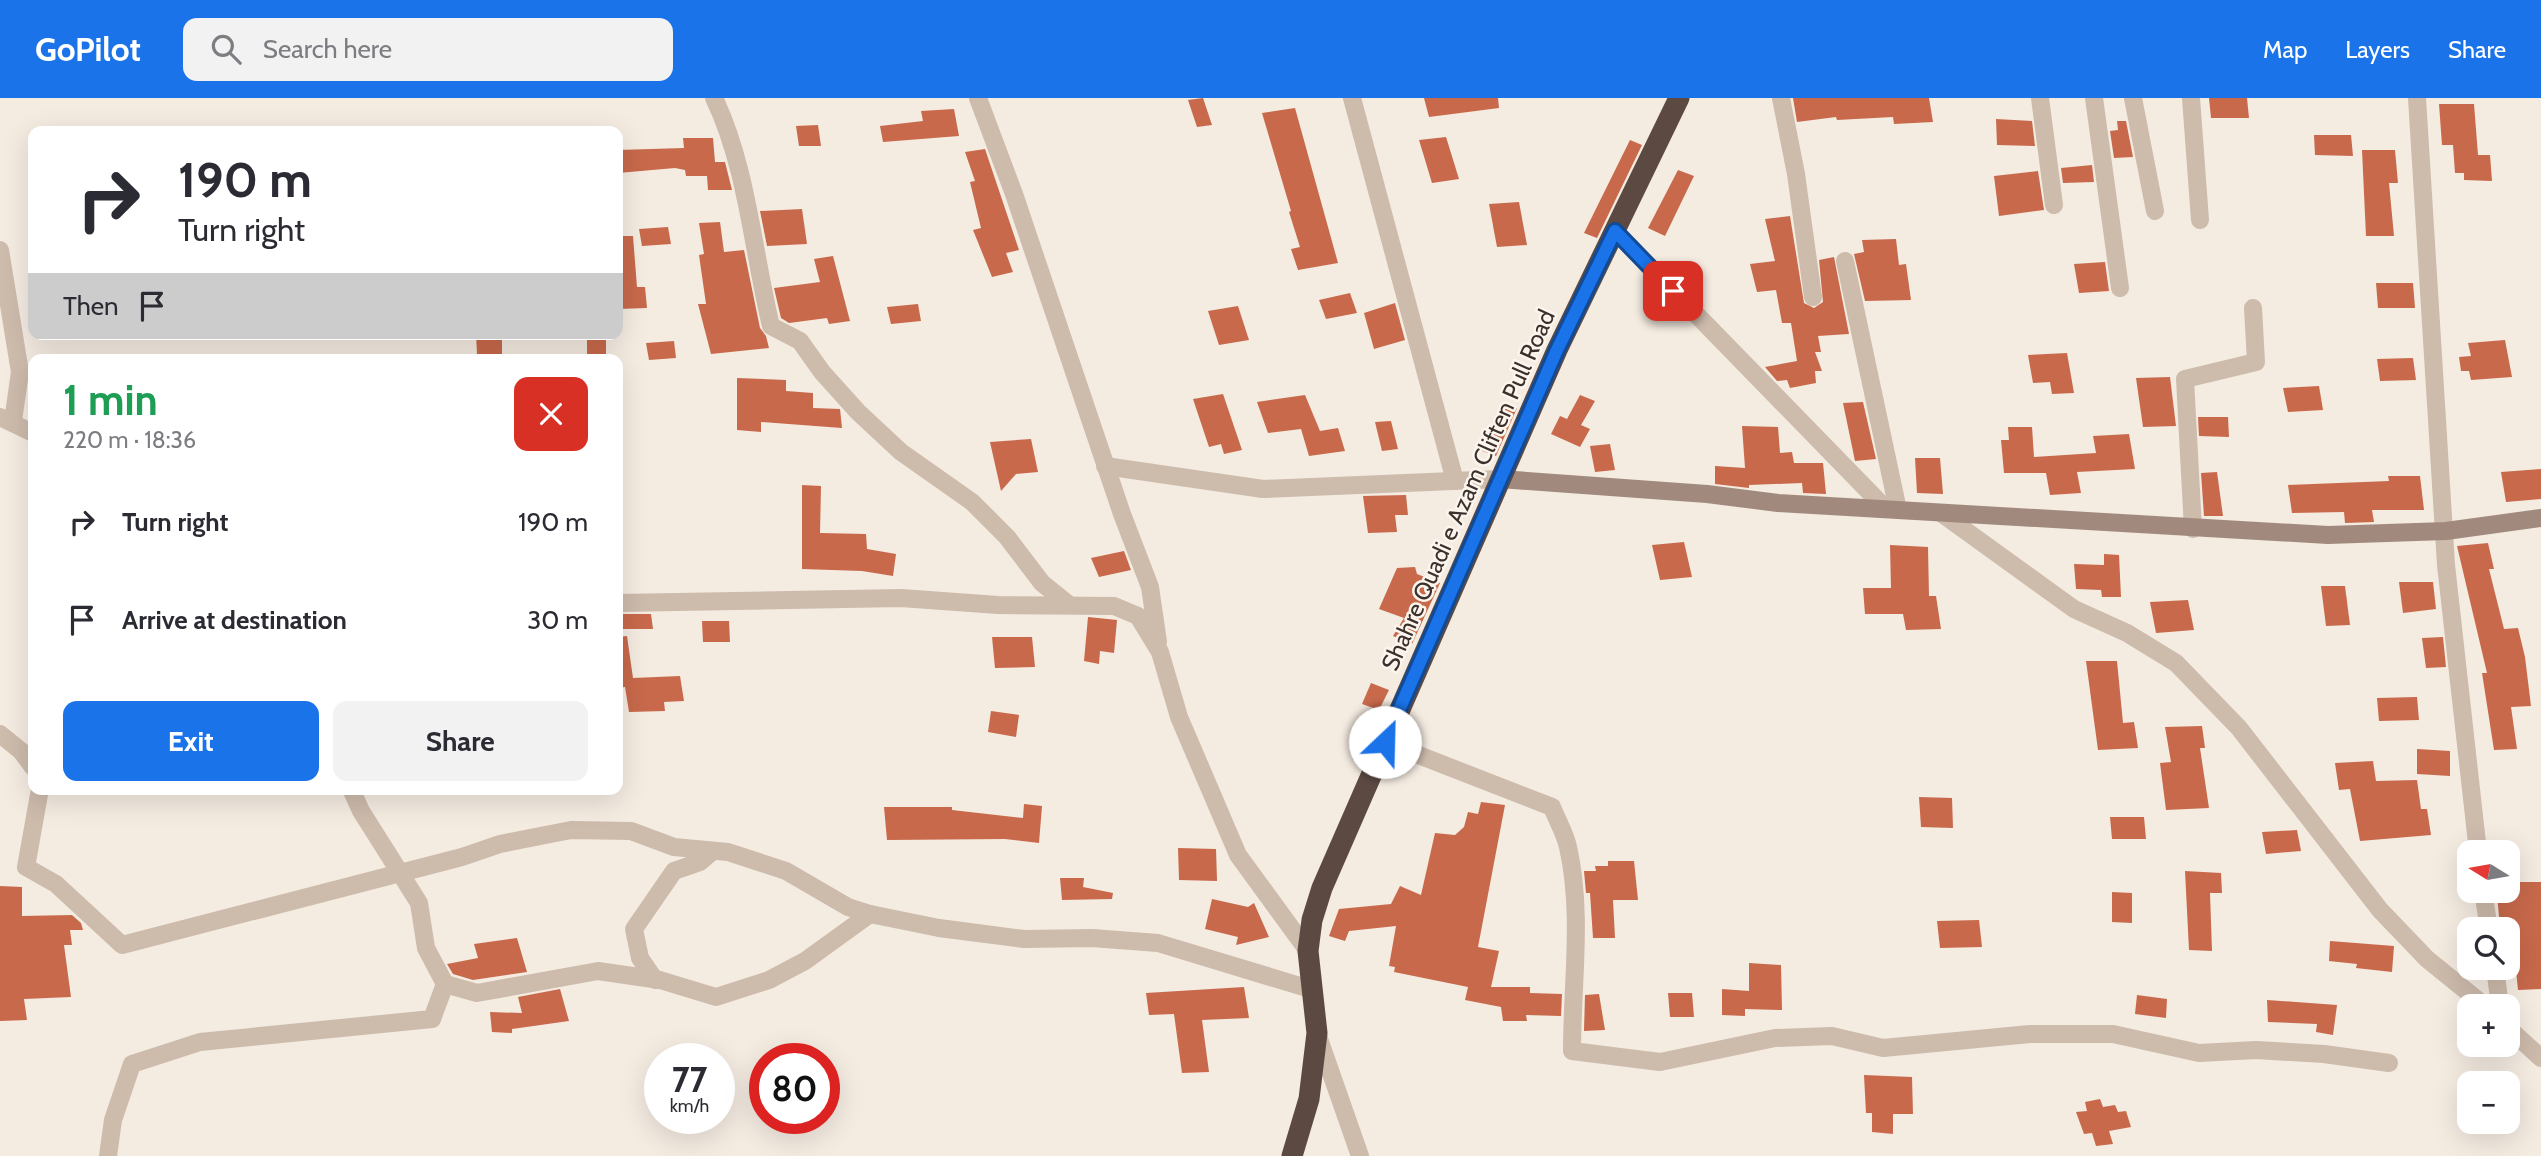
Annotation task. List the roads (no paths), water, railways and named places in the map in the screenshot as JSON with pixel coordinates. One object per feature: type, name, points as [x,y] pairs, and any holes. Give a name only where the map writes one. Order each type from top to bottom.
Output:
[{"type":"highway","name":"Shahre Quadi e Azam Cliften Pull Road","points":[[1293,1156],[1309,1099],[1317,1033],[1310,989],[1308,951],[1322,888],[1557,350],[1679,98]]},
{"type":"street","points":[[714,98],[726,124],[755,239],[771,326],[800,341],[822,372],[858,412],[901,452],[972,502],[1007,537],[1042,583],[1068,604]]},
{"type":"street","points":[[978,98],[1018,207],[1105,466],[1150,587],[1160,652],[1179,717],[1238,855],[1308,951]]},
{"type":"street","points":[[1352,98],[1455,481]]},
{"type":"street","points":[[1781,98],[1796,174],[1813,297]]},
{"type":"street","points":[[2040,98],[2054,205]]},
{"type":"street","points":[[2094,98],[2120,288]]},
{"type":"street","points":[[2133,98],[2155,211]]},
{"type":"street","points":[[2190,98],[2200,220]]},
{"type":"street","points":[[2417,98],[2447,578],[2468,792],[2476,840]]},
{"type":"street","points":[[1615,231],[1892,509]]},
{"type":"street","points":[[0,250],[20,372],[6,419],[28,430]]},
{"type":"street","points":[[1845,261],[1892,509]]},
{"type":"street","points":[[2193,529],[2185,379],[2256,362],[2253,308]]},
{"type":"street","points":[[1105,466],[1263,489],[1500,480],[1707,494],[1777,503],[2328,535],[2446,531],[2541,517]]},
{"type":"street","points":[[1941,513],[2074,609],[2127,633],[2176,663],[2239,728],[2380,910],[2427,959],[2470,994]]},
{"type":"street","points":[[623,603],[901,598],[998,605],[1068,604],[1128,610],[1138,616],[1160,652]]},
{"type":"street","points":[[0,734],[28,760]]},
{"type":"street","points":[[1385,742],[1552,807],[1568,846],[1577,944],[1572,979],[1572,1051],[1660,1062],[1776,1038],[1832,1036],[1883,1048],[2030,1034],[2113,1034],[2200,1053],[2256,1049],[2324,1054],[2389,1063]]},
{"type":"street","points":[[39,795],[26,867],[56,884],[122,944],[500,844],[571,830],[631,831],[674,847],[728,852],[786,872],[848,907],[870,914],[939,928],[1024,939],[1092,938],[1171,945],[1310,989]]},
{"type":"street","points":[[354,795],[419,903],[426,948],[445,984],[477,993],[598,971],[655,979],[716,997],[769,980],[804,961],[870,914]]},
{"type":"street","points":[[655,979],[640,958],[634,929],[674,871],[701,862],[713,851]]},
{"type":"street","points":[[108,1156],[113,1120],[132,1064],[200,1042],[432,1019],[445,984]]},
{"type":"street","points":[[1317,1033],[1360,1156]]},
{"type":"street","points":[[2520,1039],[2541,1058]]}]
